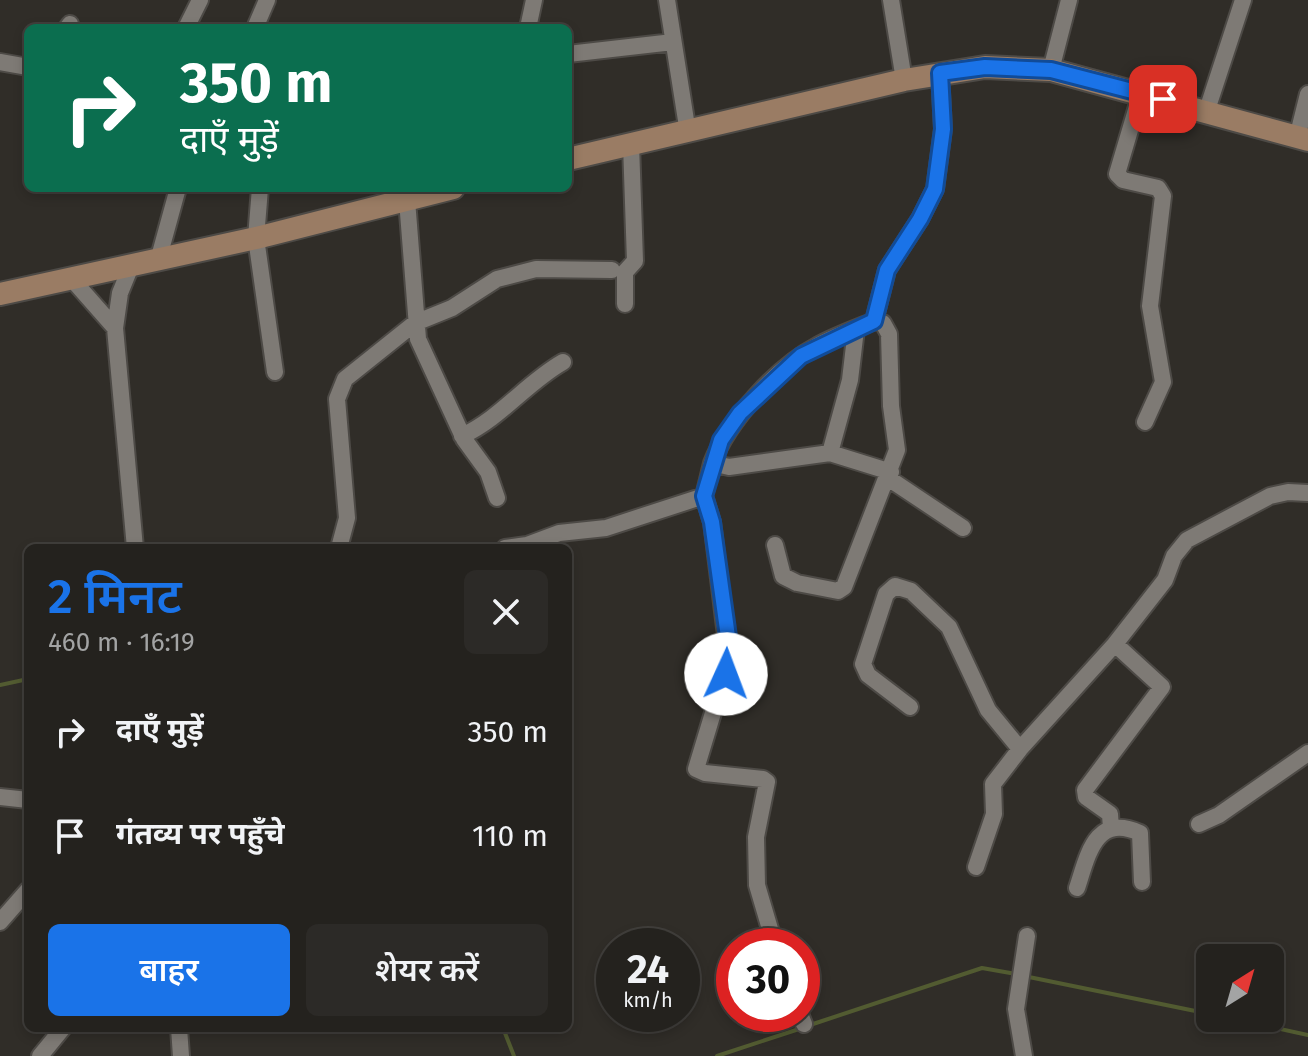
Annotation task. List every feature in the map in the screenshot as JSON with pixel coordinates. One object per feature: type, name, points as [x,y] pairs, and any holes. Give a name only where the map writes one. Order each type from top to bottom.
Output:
[{"type":"street","points":[[188,24],[200,0]]},
{"type":"street","points":[[257,24],[267,0]]},
{"type":"street","points":[[529,24],[534,0]]},
{"type":"street","points":[[667,0],[688,133]]},
{"type":"street","points":[[891,0],[904,80]]},
{"type":"street","points":[[1051,70],[1069,0]]},
{"type":"street","points":[[1207,110],[1243,0]]},
{"type":"street","points":[[572,54],[673,42]]},
{"type":"street","points":[[0,62],[24,66]]},
{"type":"street","points":[[572,158],[904,80],[985,67],[1051,70],[1207,110],[1302,139],[1308,94]]},
{"type":"street","points":[[874,321],[887,270],[935,189],[943,129],[940,73]]},
{"type":"street","points":[[1141,93],[1117,174],[1123,180],[1158,188],[1163,196],[1150,306],[1163,382],[1145,422]]},
{"type":"street","points":[[625,304],[625,272],[635,261],[631,144]]},
{"type":"street","points":[[159,257],[177,192]]},
{"type":"street","points":[[260,192],[256,238],[275,372]]},
{"type":"street","points":[[0,294],[256,238],[395,197],[427,192]]},
{"type":"street","points":[[395,197],[421,350],[462,436],[488,472],[497,498]]},
{"type":"street","points":[[131,266],[120,293],[115,328],[135,544]]},
{"type":"street","points":[[341,544],[347,530],[347,518],[337,391],[356,369],[415,323],[452,308],[497,279],[521,271],[612,270]]},
{"type":"street","points":[[71,278],[115,328]]},
{"type":"street","points":[[770,928],[757,885],[756,837],[767,782],[696,769],[729,660],[712,522],[704,496],[721,440],[740,413],[786,369],[818,346],[874,321],[883,323],[889,334],[891,406],[897,435],[890,475],[841,591],[797,583],[783,576],[775,545]]},
{"type":"street","points":[[830,453],[850,380],[856,329]]},
{"type":"street","points":[[462,436],[493,419],[514,397],[563,362]]},
{"type":"street","points":[[712,463],[729,467],[830,453],[890,475],[963,528]]},
{"type":"street","points":[[976,867],[994,814],[992,787],[1020,749],[1115,644],[1165,580],[1174,556],[1187,540],[1270,496],[1288,492],[1308,493]]},
{"type":"street","points":[[530,544],[559,533],[606,528],[704,496]]},
{"type":"street","points":[[910,707],[868,675],[863,664],[886,594],[895,586],[911,591],[949,627],[988,710],[1020,749]]},
{"type":"street","points":[[1111,829],[1110,814],[1084,793],[1162,687],[1115,644]]},
{"type":"street","points":[[1199,824],[1219,815],[1308,753]]},
{"type":"street","points":[[0,797],[24,800]]},
{"type":"street","points":[[1077,888],[1093,844],[1102,832],[1111,829],[1140,833],[1142,882]]},
{"type":"street","points":[[0,922],[24,895]]},
{"type":"street","points":[[1024,1056],[1016,1009],[1027,936]]},
{"type":"street","points":[[40,1056],[60,1032]]},
{"type":"street","points":[[179,1032],[182,1055]]},
{"type":"waterway","points":[[0,685],[24,680]]},
{"type":"waterway","points":[[820,1022],[982,968],[1016,974]]},
{"type":"waterway","points":[[1024,976],[1196,1011]]},
{"type":"waterway","points":[[1284,1030],[1308,1035]]},
{"type":"waterway","points":[[505,1032],[514,1056]]},
{"type":"waterway","points":[[717,1056],[790,1032]]},
{"type":"route","points":[[726,674],[729,644],[716,569],[712,522],[704,496],[712,463],[721,440],[740,413],[801,356],[874,321],[887,270],[935,189],[943,129],[940,73],[985,67],[1051,70],[1163,99]]}]
